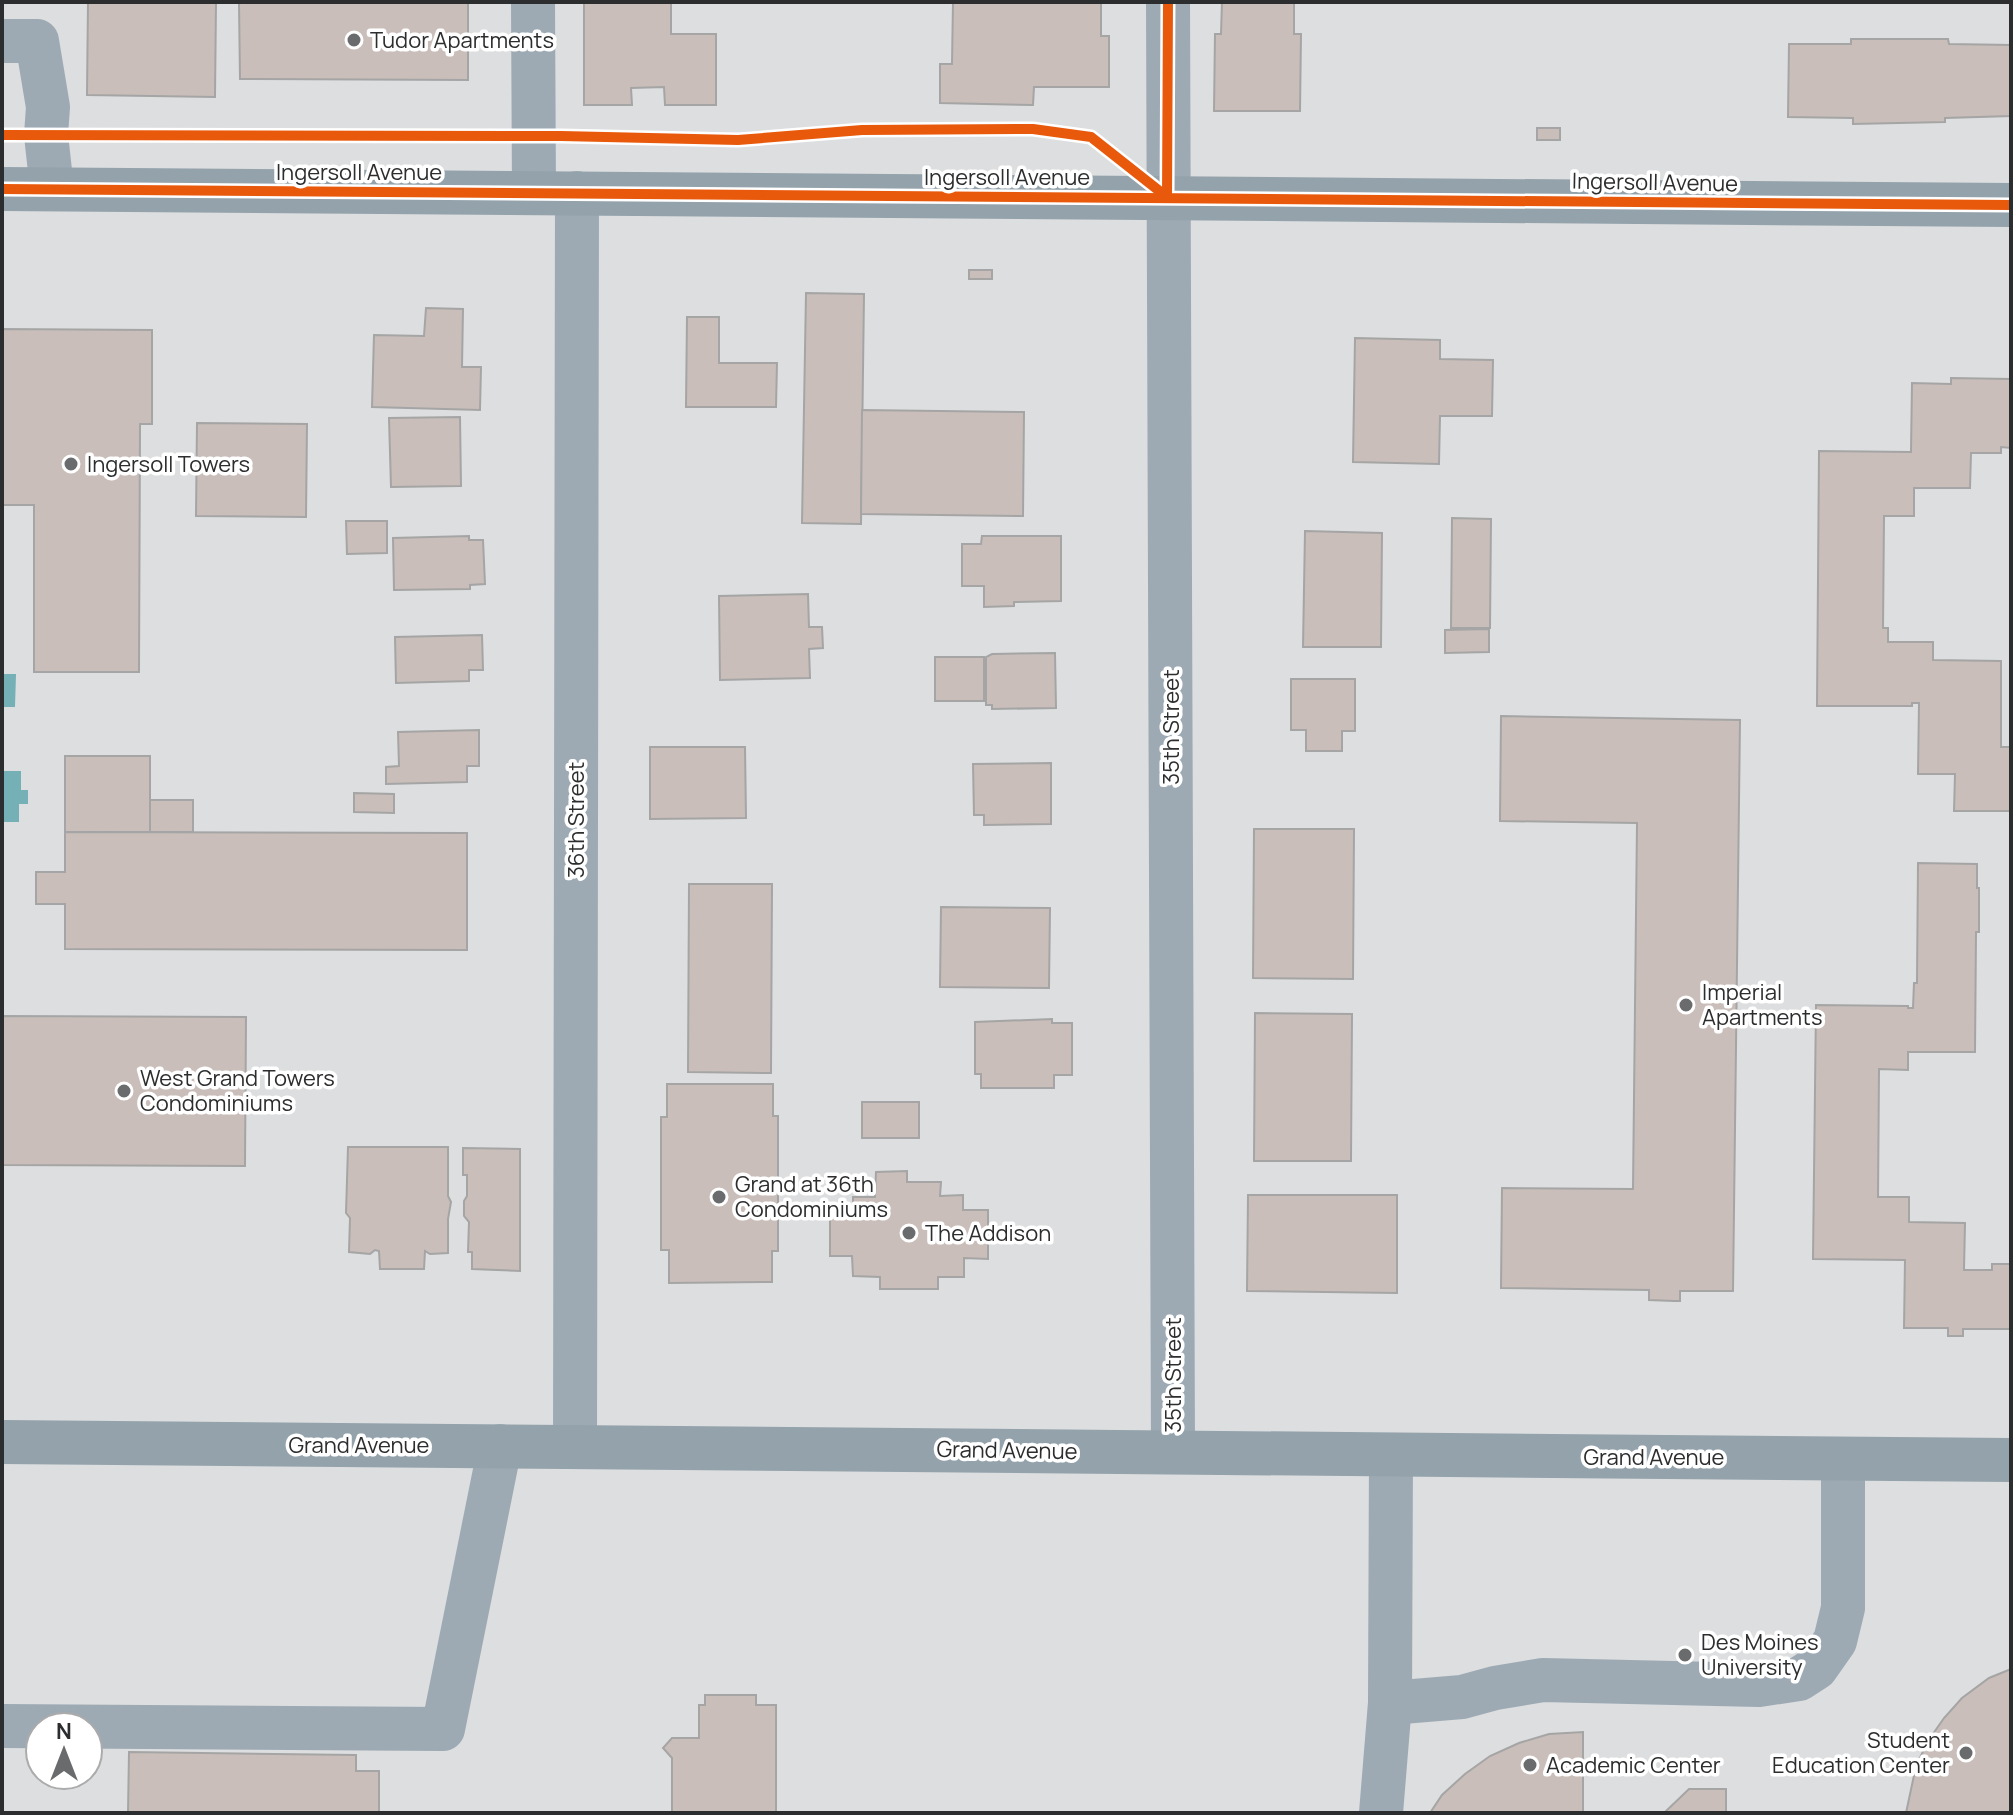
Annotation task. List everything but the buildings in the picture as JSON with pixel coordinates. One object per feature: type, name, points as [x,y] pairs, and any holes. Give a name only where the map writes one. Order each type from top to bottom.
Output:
[{"type":"main road","name":"Ingersoll Avenue","points":[[2,189],[2011,205]]},
{"type":"main road","name":"Grand Avenue","points":[[2,1442],[2011,1460]]},
{"type":"street","name":"36th Street","points":[[533,2],[556,193],[575,1447]]},
{"type":"street","name":"35th Street","points":[[1168,2],[1173,1452]]},
{"type":"street","points":[[2,41],[37,41],[48,107],[46,135],[52,189]]},
{"type":"street","points":[[2,1726],[443,1729],[500,1446]]},
{"type":"street","points":[[1381,1813],[1390,1703],[1391,1455]]},
{"type":"street","points":[[1390,1703],[1462,1697],[1543,1680],[1759,1685],[1799,1679],[1816,1668],[1835,1641],[1843,1608],[1843,1459]]},
{"type":"water","points":[[2,674],[16,674],[15,707],[2,707]]},
{"type":"water","points":[[2,771],[21,771],[21,790],[28,790],[28,804],[19,804],[19,822],[2,822]]},
{"type":"cycle path","points":[[1167,197],[1168,2]]},
{"type":"cycle path","points":[[2,135],[561,136],[738,140],[862,130],[1033,129],[1091,137],[1167,197]]},
{"type":"cycle path","points":[[2,189],[2011,205]]},
{"type":"place","name":"Tudor Apartments","points":[[354,40]]},
{"type":"place","name":"Ingersoll Towers","points":[[71,464]]},
{"type":"place","name":"Imperial Apartments","points":[[1686,1005]]},
{"type":"place","name":"West Grand Towers Condominiums","points":[[124,1091]]},
{"type":"place","name":"Grand at 36th Condominiums","points":[[719,1197]]},
{"type":"place","name":"The Addison","points":[[909,1233]]},
{"type":"place","name":"Des Moines University","points":[[1685,1655]]},
{"type":"place","name":"Student Education Center","points":[[1966,1753]]},
{"type":"place","name":"Academic Center","points":[[1530,1765]]}]
